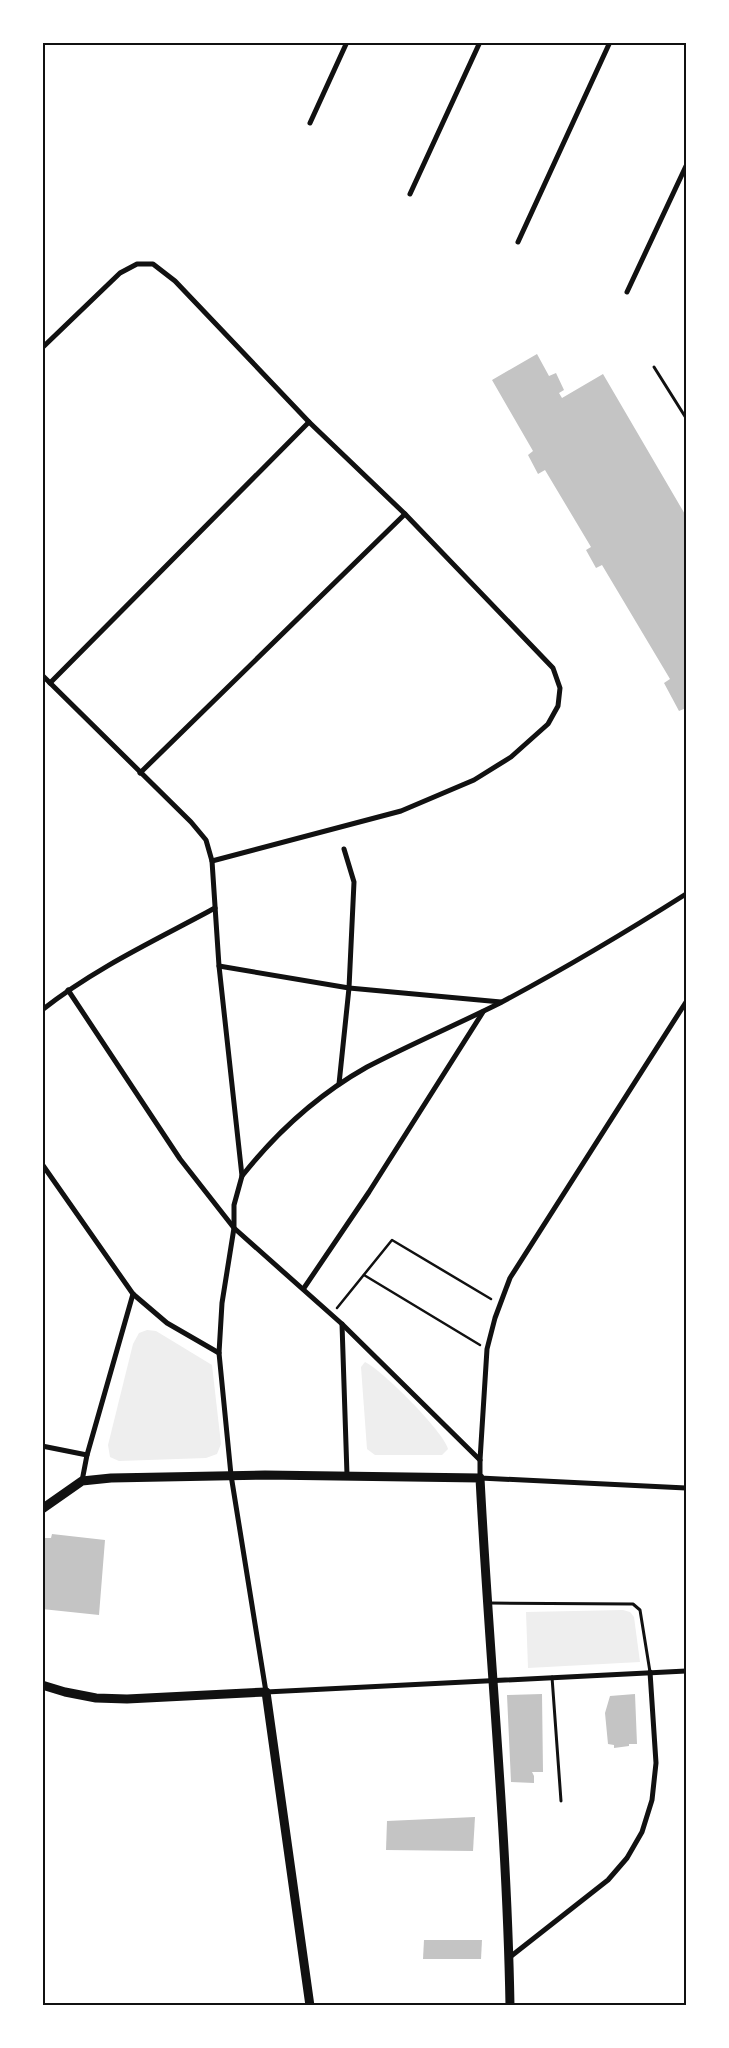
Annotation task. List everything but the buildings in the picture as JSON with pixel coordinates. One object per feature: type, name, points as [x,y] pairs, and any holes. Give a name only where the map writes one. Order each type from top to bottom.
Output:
[{"type":"street","points":[[310,123],[347,42]]},
{"type":"street","points":[[410,194],[480,42]]},
{"type":"street","points":[[518,242],[610,42]]},
{"type":"street","points":[[627,292],[686,166]]},
{"type":"street","points":[[42,348],[120,272],[137,264],[153,264],[176,281],[309,422],[405,514],[553,668],[560,688],[558,706],[548,724],[511,757],[474,780],[401,810],[212,861]]},
{"type":"street","points":[[50,683],[309,422]]},
{"type":"street","points":[[140,773],[405,514]]},
{"type":"street","points":[[42,676],[191,822],[206,840],[212,861],[219,966],[242,1176],[234,1205],[234,1228],[222,1303],[219,1353],[231,1476],[266,1692],[310,2006]]},
{"type":"street","points":[[339,1084],[349,988],[354,882],[344,849]]},
{"type":"street","points":[[242,1176],[275,1138],[339,1084],[428,1036],[502,1002],[686,894]]},
{"type":"street","points":[[42,1010],[68,990],[117,961],[215,908]]},
{"type":"street","points":[[219,966],[349,988],[502,1002]]},
{"type":"street","points":[[68,990],[180,1159],[234,1228],[304,1288],[480,1460]]},
{"type":"street","points":[[510,2006],[509,1928],[480,1478],[487,1349],[500,1304],[510,1278],[686,1002]]},
{"type":"street","points":[[304,1288],[369,1192],[483,1011]]},
{"type":"street","points":[[42,1164],[133,1294],[167,1323],[219,1353]]},
{"type":"street","points":[[82,1481],[87,1455],[133,1294]]},
{"type":"street","points":[[342,1324],[346,1475]]},
{"type":"street","points":[[42,1446],[87,1455]]},
{"type":"street","points":[[42,1509],[82,1481],[111,1478],[346,1475],[480,1478],[686,1488]]},
{"type":"street","points":[[42,1685],[65,1692],[104,1698],[127,1699],[492,1679],[686,1671]]},
{"type":"street","points":[[510,1957],[608,1880],[627,1858],[642,1832],[652,1800],[656,1763],[650,1672]]},
{"type":"lane","points":[[654,367],[686,418]]},
{"type":"lane","points":[[487,1604],[633,1604],[638,1606],[650,1672]]},
{"type":"lane","points":[[552,1677],[561,1800]]},
{"type":"path","points":[[332,1315],[392,1240],[500,1304]]},
{"type":"path","points":[[364,1275],[487,1349]]},
{"type":"shaded area","points":[[147,1330],[156,1331],[212,1365],[221,1444],[217,1454],[206,1458],[119,1461],[110,1457],[108,1445],[133,1344],[139,1333]]},
{"type":"shaded area","points":[[365,1362],[398,1389],[435,1429],[444,1440],[448,1449],[442,1455],[375,1455],[367,1449],[361,1367]]},
{"type":"shaded area","points":[[623,1610],[630,1612],[634,1617],[640,1662],[528,1668],[526,1612]]}]
